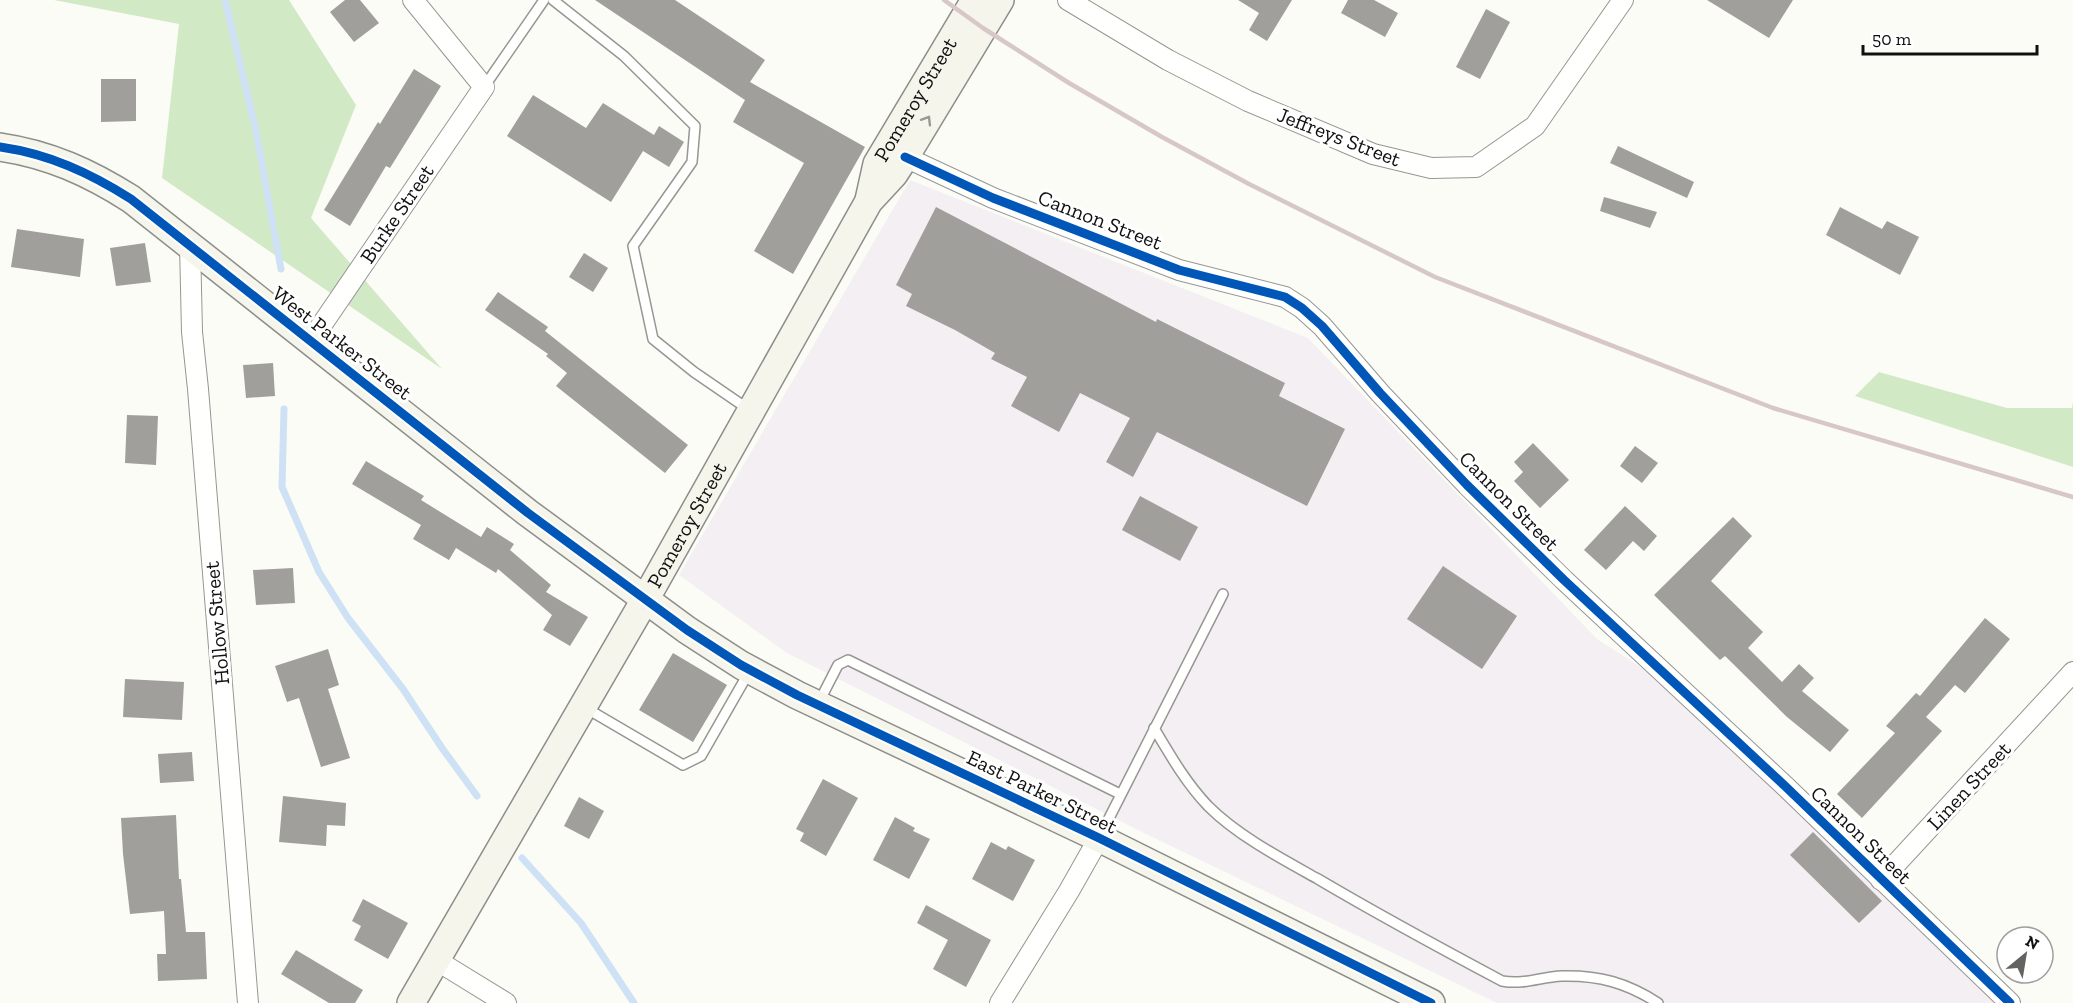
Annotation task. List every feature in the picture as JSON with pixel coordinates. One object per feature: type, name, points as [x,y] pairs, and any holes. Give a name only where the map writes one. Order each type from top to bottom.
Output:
[{"type":"street","points":[[413,0],[484,87]]},
{"type":"street","name":"Pomeroy Street","points":[[869,201],[877,164],[975,0]]},
{"type":"street","name":"Pomeroy Street","points":[[411,1003],[646,598],[869,201],[894,174],[905,158],[1000,0]]},
{"type":"street","name":"Jeffreys Street","points":[[1068,0],[1168,60],[1248,101],[1373,154],[1431,168],[1476,167],[1535,126],[1623,0]]},
{"type":"street","name":"Burke Street","points":[[310,342],[484,87]]},
{"type":"street","name":"West Parker Street","points":[[0,147],[21,150],[60,161],[97,178],[131,199],[528,513],[646,598]]},
{"type":"street","name":"Cannon Street","points":[[905,158],[993,198],[1179,270],[1285,297],[1302,308],[1322,326],[1380,393],[1483,501],[1564,580],[1785,786],[2010,1003]]},
{"type":"street","name":"Hollow Street","points":[[190,244],[192,332],[248,1003]]},
{"type":"street","name":"East Parker Street","points":[[646,598],[687,630],[750,670],[818,705],[1099,838],[1431,1003]]},
{"type":"street","name":"Linen Street","points":[[1881,880],[2073,672]]},
{"type":"street","points":[[1000,1003],[1070,891],[1099,838]]},
{"type":"street","points":[[436,960],[506,1003]]},
{"type":"lane","points":[[484,87],[544,0]]},
{"type":"lane","points":[[553,0],[624,56],[695,126],[692,162],[633,246],[653,339],[694,372],[750,411]]},
{"type":"lane","points":[[1099,838],[1223,594]]},
{"type":"lane","points":[[818,705],[838,665],[849,660],[1120,795]]},
{"type":"lane","points":[[584,706],[683,765],[702,756],[750,670]]},
{"type":"lane","points":[[1154,728],[1185,780],[1209,807],[1232,826],[1285,860],[1411,933],[1502,981],[1518,984],[1561,976],[1609,979],[1637,990],[1658,1003]]},
{"type":"shaded area","points":[[910,180],[1308,338],[1597,639],[1653,675],[1846,854],[1997,1003],[1497,1003],[1142,832],[787,653],[679,575]]},
{"type":"green space","points":[[54,0],[289,0],[356,105],[311,218],[442,369],[162,178],[179,24]]},
{"type":"green space","points":[[1879,372],[2007,408],[2072,408],[2073,402],[2073,467],[1855,396]]},
{"type":"building","points":[[345,0],[360,0],[379,23],[354,42],[330,12]]},
{"type":"building","points":[[595,0],[675,0],[765,60],[750,82],[865,147],[793,274],[754,251],[804,163],[733,122],[745,100]]},
{"type":"building","points":[[1238,0],[1292,0],[1267,41],[1249,30],[1259,13]]},
{"type":"building","points":[[1348,0],[1374,0],[1398,13],[1385,37],[1341,13]]},
{"type":"building","points":[[1707,0],[1793,0],[1769,38]]},
{"type":"building","points":[[1486,9],[1510,22],[1480,79],[1456,67]]},
{"type":"building","points":[[414,69],[441,86],[390,168],[386,166],[350,226],[324,210],[378,122],[380,124]]},
{"type":"building","points":[[101,79],[136,79],[136,121],[101,122]]},
{"type":"building","points":[[533,95],[586,128],[603,103],[654,135],[659,126],[684,142],[669,167],[643,151],[611,202],[507,136]]},
{"type":"building","points":[[1618,146],[1694,182],[1687,198],[1610,163]]},
{"type":"building","points":[[1604,197],[1657,212],[1650,228],[1600,211]]},
{"type":"building","points":[[936,207],[1156,322],[1157,319],[1285,383],[1279,396],[1345,429],[1307,506],[1157,432],[1133,477],[1106,462],[1130,418],[1080,393],[1059,432],[1011,406],[1027,377],[991,359],[995,353],[906,306],[912,294],[896,285]]},
{"type":"building","points":[[1840,207],[1882,229],[1887,221],[1919,237],[1900,275],[1826,235]]},
{"type":"building","points":[[17,229],[84,239],[80,277],[11,267]]},
{"type":"building","points":[[145,243],[151,282],[116,286],[110,248]]},
{"type":"building","points":[[584,253],[608,268],[593,292],[569,277]]},
{"type":"building","points":[[498,292],[548,327],[545,331],[688,445],[665,473],[556,386],[567,373],[546,356],[548,354],[485,310]]},
{"type":"building","points":[[273,363],[275,396],[246,398],[243,365]]},
{"type":"building","points":[[127,415],[158,416],[156,465],[125,463]]},
{"type":"building","points":[[1533,443],[1569,480],[1540,508],[1514,481],[1523,472],[1514,462]]},
{"type":"building","points":[[1635,446],[1658,463],[1642,483],[1620,466]]},
{"type":"building","points":[[366,461],[424,496],[421,500],[481,537],[487,527],[514,544],[510,550],[551,585],[546,592],[588,617],[570,646],[543,630],[552,615],[498,569],[496,573],[456,548],[449,560],[413,539],[421,525],[352,484]]},
{"type":"building","points":[[1140,496],[1198,527],[1180,561],[1122,530]]},
{"type":"building","points":[[1625,506],[1657,536],[1644,551],[1633,541],[1606,570],[1584,550]]},
{"type":"building","points":[[1733,517],[1752,536],[1711,581],[1763,632],[1748,648],[1782,682],[1799,664],[1814,678],[1802,691],[1849,730],[1830,752],[1787,717],[1725,656],[1720,660],[1654,595]]},
{"type":"building","points":[[1443,566],[1517,616],[1482,669],[1407,619]]},
{"type":"building","points":[[293,568],[295,603],[256,605],[253,570]]},
{"type":"building","points":[[1985,618],[2010,639],[1965,693],[1955,685],[1926,717],[1942,731],[1862,818],[1837,794],[1895,733],[1886,726],[1916,693],[1920,696]]},
{"type":"building","points":[[328,649],[339,685],[328,689],[350,758],[321,767],[299,698],[287,702],[275,666]]},
{"type":"building","points":[[673,653],[727,685],[693,742],[639,710]]},
{"type":"building","points":[[125,679],[184,682],[182,720],[123,717]]},
{"type":"building","points":[[192,752],[194,781],[160,783],[158,754]]},
{"type":"building","points":[[823,779],[858,798],[826,856],[800,841],[804,833],[796,829]]},
{"type":"building","points":[[283,796],[346,803],[345,826],[327,825],[326,846],[279,842]]},
{"type":"building","points":[[579,797],[604,811],[589,839],[564,826]]},
{"type":"building","points":[[176,815],[179,879],[181,879],[186,932],[205,932],[207,979],[158,981],[157,954],[166,954],[164,911],[130,914],[121,818]]},
{"type":"building","points":[[895,817],[915,828],[913,831],[930,839],[909,879],[873,860]]},
{"type":"building","points":[[1813,832],[1882,901],[1859,923],[1790,855]]},
{"type":"building","points":[[991,842],[1006,850],[1008,846],[1035,860],[1013,901],[972,879]]},
{"type":"building","points":[[363,899],[408,923],[388,959],[354,940],[361,926],[352,921]]},
{"type":"building","points":[[926,905],[991,940],[966,987],[933,969],[948,940],[917,923]]},
{"type":"building","points":[[296,950],[363,990],[355,1003],[329,1003],[281,974]]},
{"type":"waterway","points":[[225,0],[256,131],[281,269]]},
{"type":"waterway","points":[[284,409],[282,487],[319,572],[348,618],[403,689],[477,796]]},
{"type":"waterway","points":[[522,858],[581,923],[634,1003]]},
{"type":"railway","points":[[944,0],[1069,83],[1162,137],[1249,184],[1435,277],[1773,408],[2073,497]]},
{"type":"cycle path","points":[[0,147],[35,154],[68,166],[131,199],[528,513],[687,630],[741,665],[797,695],[1099,838],[1431,1003]]},
{"type":"cycle path","points":[[905,157],[993,198],[1179,270],[1285,297],[1302,308],[1322,326],[1380,393],[1467,485],[2010,1003]]}]
